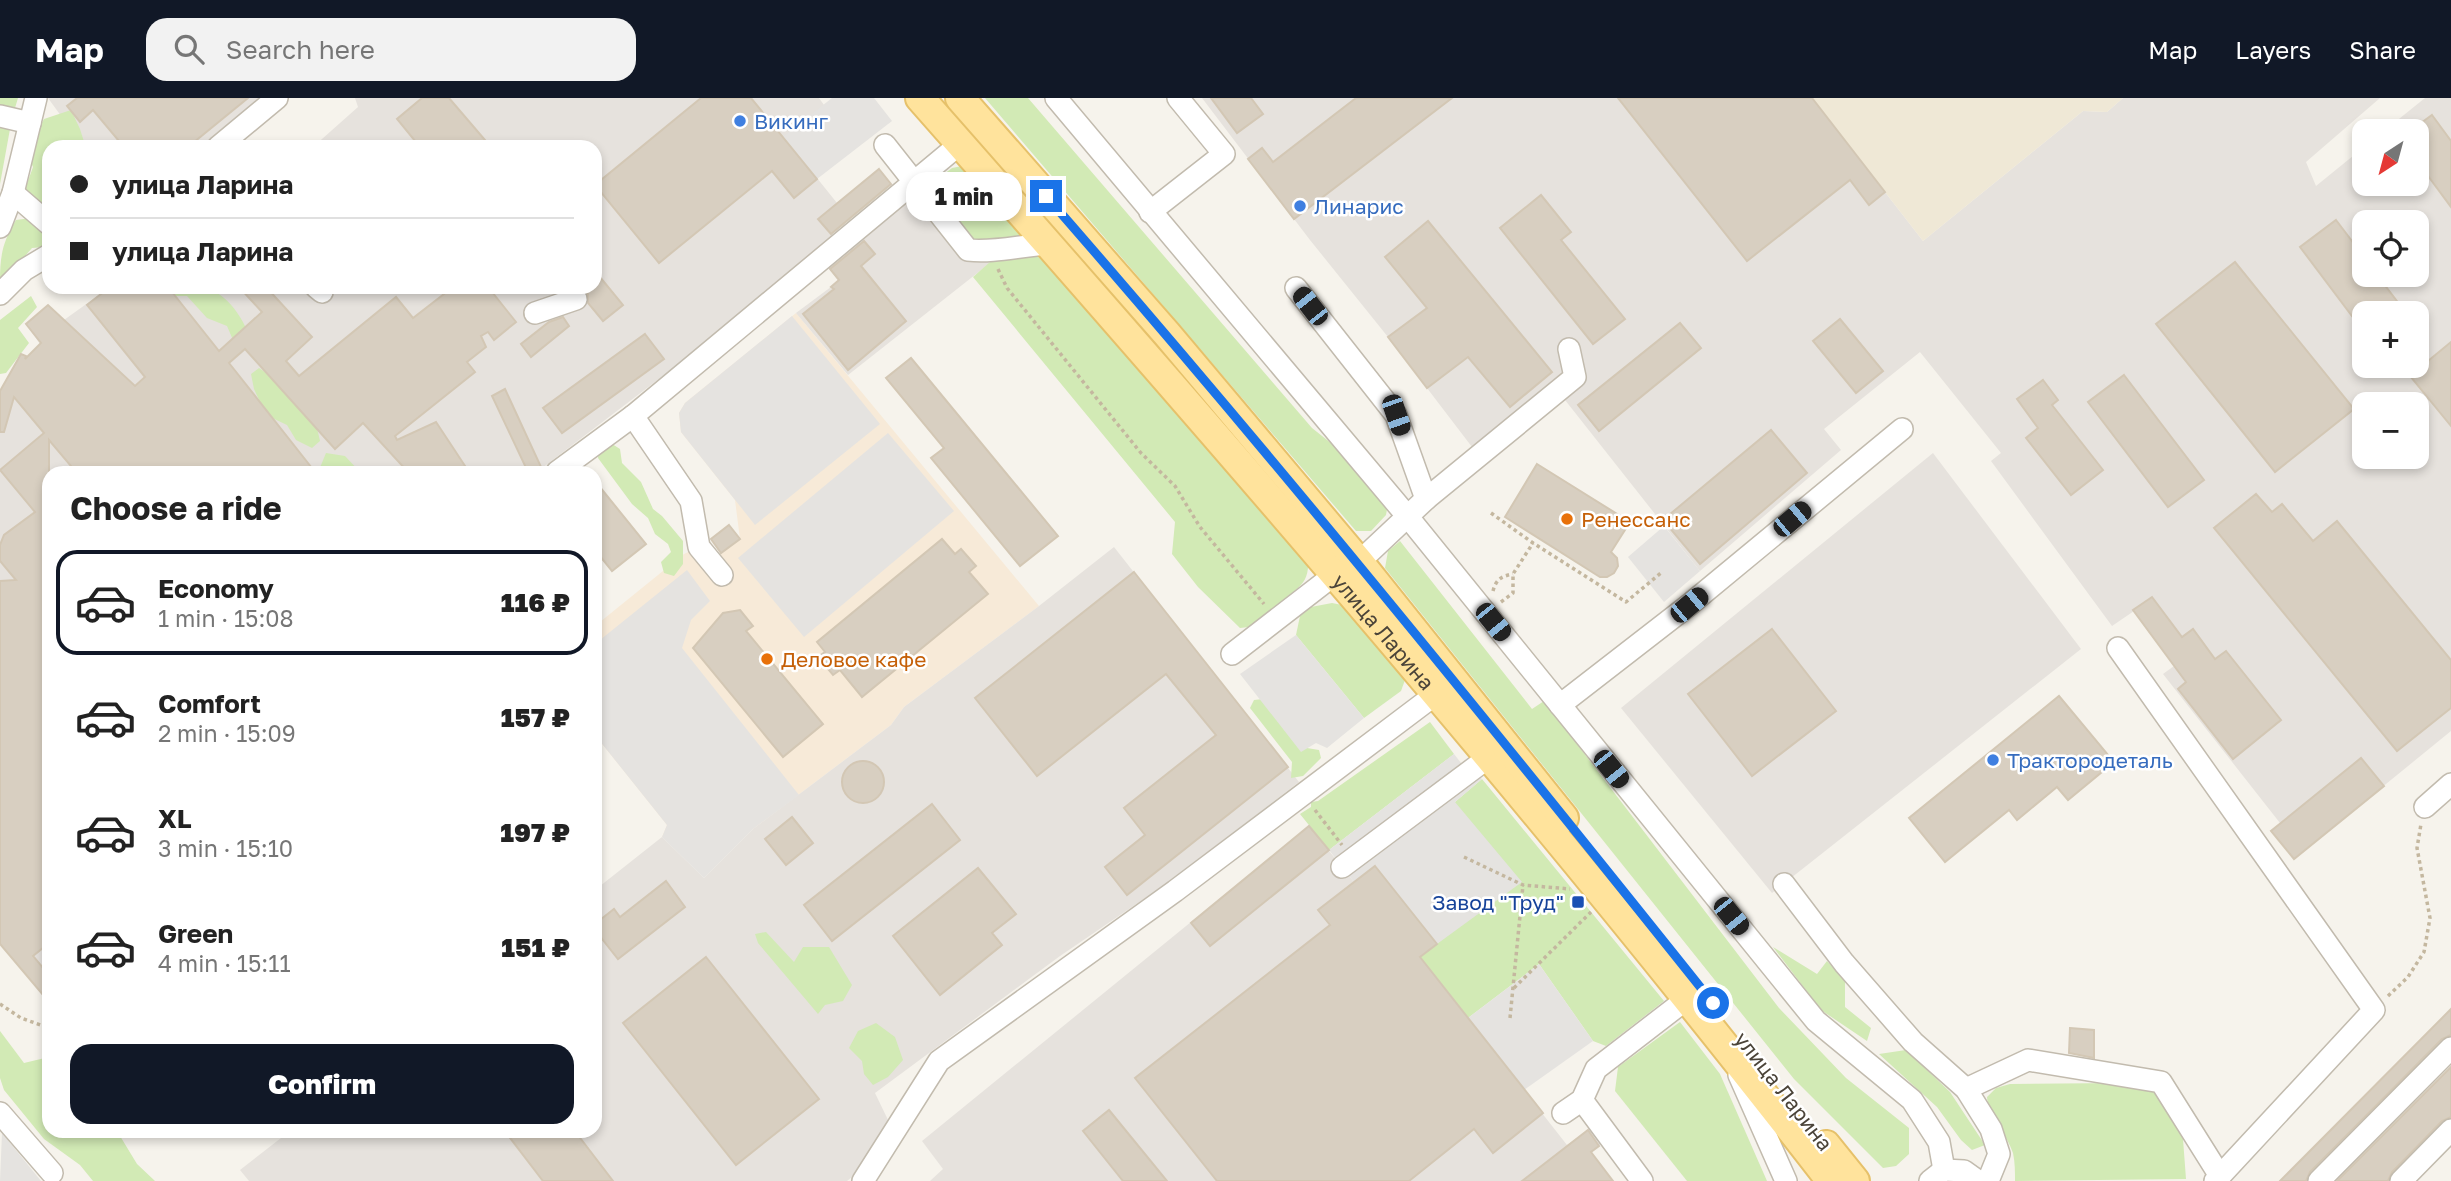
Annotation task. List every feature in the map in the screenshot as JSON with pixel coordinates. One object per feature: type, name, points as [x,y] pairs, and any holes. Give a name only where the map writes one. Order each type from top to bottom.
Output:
[{"type":"main road","name":"улица Ларина","points":[[920,98],[1346,568],[1855,1181]]},
{"type":"main road","name":"улица Ларина","points":[[960,98],[1167,334],[1346,568],[1436,694],[1688,998],[1831,1181]]},
{"type":"street","points":[[0,227],[13,193],[36,98]]},
{"type":"street","points":[[226,140],[277,98]]},
{"type":"street","points":[[1056,98],[1408,517],[1816,1021],[1912,1100],[1939,1142],[1937,1175],[1964,1171],[1978,1181]]},
{"type":"street","points":[[1150,212],[1224,154],[1178,98]]},
{"type":"street","points":[[0,116],[30,123]]},
{"type":"street","points":[[565,466],[633,416],[961,143]]},
{"type":"street","points":[[885,145],[978,250],[1050,244]]},
{"type":"street","points":[[13,193],[42,219]]},
{"type":"street","points":[[0,294],[24,270],[42,259]]},
{"type":"street","points":[[1296,288],[1396,415],[1426,499]]},
{"type":"street","points":[[535,313],[576,299]]},
{"type":"street","points":[[1232,654],[1346,568],[1575,377],[1569,349]]},
{"type":"street","points":[[633,416],[691,501],[699,547],[722,575]]},
{"type":"street","points":[[1560,705],[1689,605],[1902,429]]},
{"type":"street","points":[[1966,1089],[2028,1060],[2161,1082],[2217,1179],[2374,1010],[2118,648]]},
{"type":"street","points":[[863,1181],[939,1061],[1175,891],[1436,694]]},
{"type":"street","points":[[1347,863],[1489,757]]},
{"type":"street","points":[[2425,807],[2451,784]]},
{"type":"street","points":[[1784,884],[1844,963],[1913,1042],[1966,1089],[1991,1129],[1999,1154],[1988,1181]]},
{"type":"street","points":[[1563,1113],[1582,1100],[1596,1069],[1688,998]]},
{"type":"street","points":[[1725,1044],[1786,1181]]},
{"type":"street","points":[[2319,1181],[2451,1048]]},
{"type":"street","points":[[1582,1100],[1642,1181]]},
{"type":"street","points":[[0,1113],[52,1173]]},
{"type":"street","points":[[2401,1181],[2451,1130]]},
{"type":"path","points":[[978,250],[1141,453],[1175,486],[1200,527],[1277,619]]},
{"type":"path","points":[[1492,513],[1533,543],[1626,602],[1662,572]]},
{"type":"path","points":[[1494,601],[1501,602],[1513,593],[1513,574],[1533,543]]},
{"type":"path","points":[[1493,595],[1495,583],[1501,577],[1513,574]]},
{"type":"path","points":[[1303,794],[1347,863]]},
{"type":"path","points":[[2374,1010],[2408,977],[2424,952],[2430,918],[2417,848],[2425,807]]},
{"type":"path","points":[[1464,857],[1523,885],[1580,890]]},
{"type":"path","points":[[1510,1018],[1523,885]]},
{"type":"path","points":[[1513,989],[1595,908]]},
{"type":"path","points":[[0,1004],[21,1018],[42,1026]]},
{"type":"shaded area","points":[[48,98],[259,98],[208,140],[79,140]]},
{"type":"shaded area","points":[[355,98],[819,98],[824,105],[784,137],[837,203],[818,219],[834,239],[698,349],[545,466],[42,466],[42,993],[0,944],[0,391],[8,376],[40,344],[26,324],[48,305],[64,320],[100,294],[602,294],[602,140],[321,140],[358,107]]},
{"type":"shaded area","points":[[832,98],[874,98],[892,121],[817,179],[783,137]]},
{"type":"shaded area","points":[[1202,98],[1812,98],[1923,241],[2083,111],[2107,112],[2123,98],[2380,98],[2356,119],[2352,119],[2352,122],[2306,162],[2316,186],[2352,157],[2352,196],[2429,196],[2429,119],[2399,119],[2425,98],[2451,98],[2451,731],[2294,859],[2271,831],[2280,823],[2163,674],[2174,666],[2134,611],[2112,626],[1991,461],[2001,453],[1920,352],[1824,429],[1841,450],[1700,571],[1565,400],[1485,464]]},
{"type":"shaded area","points":[[1812,98],[2123,98],[2107,112],[2083,111],[1923,241]]},
{"type":"shaded area","points":[[931,184],[990,263],[848,375],[796,313],[839,281],[826,265]]},
{"type":"shaded area","points":[[796,313],[1039,606],[904,707],[891,725],[753,829],[662,837],[667,825],[602,744],[602,620],[684,554],[699,547],[717,556],[740,539],[735,500],[681,432],[679,413],[685,403]]},
{"type":"shaded area","points":[[792,316],[880,424],[755,525],[681,432],[679,413],[685,403]]},
{"type":"shaded area","points":[[888,433],[954,511],[804,637],[738,558]]},
{"type":"shaded area","points":[[1933,453],[2081,649],[1772,893],[1621,708]]},
{"type":"shaded area","points":[[1664,526],[1700,571],[1664,602],[1628,557]]},
{"type":"shaded area","points":[[1114,547],[1299,782],[1167,883],[1060,956],[875,1093],[889,1122],[858,1172],[847,1181],[249,1181],[240,1170],[281,1138],[602,1138],[602,884],[662,837],[704,878],[753,829],[891,725],[904,707]]},
{"type":"shaded area","points":[[687,570],[710,601],[691,620],[682,648],[799,795],[753,829],[704,878],[662,837],[667,825],[602,744],[602,638]]},
{"type":"shaded area","points":[[1296,635],[1364,718],[1327,748],[1316,743],[1301,752],[1240,674]]},
{"type":"shaded area","points":[[1454,754],[1482,779],[1455,802],[1522,882],[1437,944],[1375,866],[1354,882],[1329,850]]},
{"type":"shaded area","points":[[1309,826],[1354,882],[1375,866],[1437,944],[1420,958],[1567,1145],[1595,1125],[1606,1140],[1591,1152],[1613,1181],[930,1181],[943,1169],[922,1141]]},
{"type":"shaded area","points":[[1539,964],[1593,1041],[1524,1090],[1468,1018]]},
{"type":"shaded area","points":[[2,1133],[41,1181],[0,1181]]},
{"type":"green space","points":[[0,98],[18,98],[0,184]]},
{"type":"green space","points":[[985,98],[1028,98],[1312,428],[1351,459],[1388,504],[1386,515],[1371,531],[1356,531]]},
{"type":"green space","points":[[71,110],[83,140],[42,140],[42,206],[24,192],[33,167],[26,152],[44,119]]},
{"type":"green space","points":[[962,166],[1308,561],[1306,578],[1280,603],[1267,625],[1240,628],[1198,587],[1172,554],[1175,522],[973,277],[990,262],[931,184],[952,168]]},
{"type":"green space","points":[[31,218],[42,228],[42,247],[32,248],[6,278],[0,280],[3,248],[16,220]]},
{"type":"green space","points":[[167,294],[219,294],[238,313],[250,338],[233,340],[227,326],[207,318],[187,296]]},
{"type":"green space","points":[[31,296],[37,307],[18,328],[29,343],[6,373],[0,374],[0,320]]},
{"type":"green space","points":[[259,368],[291,390],[314,415],[320,441],[312,448],[296,440],[287,425],[266,415],[254,389],[251,374]]},
{"type":"green space","points":[[609,442],[620,449],[622,463],[641,482],[653,509],[683,541],[683,564],[674,576],[664,573],[661,562],[671,552],[668,544],[655,534],[648,518],[632,504],[598,458],[599,446]]},
{"type":"green space","points":[[326,453],[345,456],[354,466],[321,466]]},
{"type":"green space","points":[[1400,541],[1532,709],[1544,701],[1779,1008],[1846,1078],[1909,1128],[1909,1154],[1896,1166],[1883,1168],[1794,1079],[1385,568],[1388,551]]},
{"type":"green space","points":[[1332,603],[1342,605],[1405,680],[1401,691],[1364,718],[1296,635],[1300,616],[1311,607]]},
{"type":"green space","points":[[1263,699],[1301,747],[1319,750],[1321,758],[1303,776],[1291,778],[1292,762],[1250,708],[1254,700]]},
{"type":"green space","points":[[1430,722],[1454,754],[1329,850],[1300,814],[1311,807],[1311,802],[1318,801]]},
{"type":"green space","points":[[1482,779],[1664,1001],[1606,1046],[1593,1041],[1539,964],[1468,1018],[1420,957],[1444,938],[1455,802]]},
{"type":"green space","points":[[766,932],[794,962],[803,947],[829,947],[852,985],[843,1001],[825,1005],[818,1014],[758,943],[755,934]]},
{"type":"green space","points":[[1773,947],[1817,974],[1827,961],[1845,981],[1845,1007],[1871,1028],[1867,1041],[1821,1010]]},
{"type":"green space","points":[[1680,1022],[1720,1074],[1767,1181],[1687,1181],[1615,1091],[1618,1067]]},
{"type":"green space","points":[[876,1023],[895,1037],[903,1060],[888,1077],[873,1085],[864,1074],[862,1061],[849,1048],[858,1031]]},
{"type":"green space","points":[[0,1031],[24,1063],[42,1059],[42,1137],[4,1090],[0,1078]]},
{"type":"green space","points":[[1906,1050],[1950,1092],[1985,1145],[1972,1150],[1961,1140],[1937,1107],[1879,1054]]},
{"type":"green space","points":[[2119,1083],[2149,1086],[2176,1120],[2183,1139],[2186,1179],[2015,1181],[2013,1153],[1988,1102],[1987,1097],[1996,1088],[2010,1084]]},
{"type":"green space","points":[[121,1138],[137,1164],[155,1181],[93,1181],[80,1165],[44,1139]]},
{"type":"building","points":[[77,98],[248,98],[197,140],[118,140],[93,110],[80,122],[67,106]]},
{"type":"building","points":[[422,98],[449,98],[485,140],[414,140],[397,119]]},
{"type":"building","points":[[701,98],[751,98],[817,179],[794,198],[772,171],[659,263],[602,194],[602,179]]},
{"type":"building","points":[[1211,98],[1251,98],[1263,114],[1237,133]]},
{"type":"building","points":[[1356,98],[1452,98],[1294,219],[1248,159],[1262,148],[1273,162]]},
{"type":"building","points":[[1618,98],[1812,98],[1885,192],[1869,205],[1850,180],[1747,261]]},
{"type":"building","points":[[2432,115],[2451,141],[2451,207],[2429,177],[2429,119],[2427,119]]},
{"type":"building","points":[[879,169],[891,184],[831,234],[818,219]]},
{"type":"building","points":[[1541,195],[1571,232],[1561,240],[1625,319],[1593,344],[1500,228]]},
{"type":"building","points":[[2336,220],[2352,241],[2352,287],[2386,287],[2397,301],[2352,301],[2352,316],[2300,247]]},
{"type":"building","points":[[1428,221],[1552,372],[1510,407],[1468,357],[1427,388],[1388,337],[1427,308],[1385,257]]},
{"type":"building","points":[[864,241],[875,254],[861,266],[906,321],[848,370],[803,314],[834,289],[831,287],[839,280],[830,269]]},
{"type":"building","points":[[2235,262],[2352,407],[2352,411],[2275,472],[2156,324]]},
{"type":"building","points":[[602,280],[623,305],[603,321],[588,303],[588,294],[602,294]]},
{"type":"building","points":[[101,294],[174,294],[219,351],[262,312],[245,294],[272,294],[312,337],[286,361],[299,376],[396,297],[413,318],[444,294],[494,294],[516,322],[494,340],[488,332],[481,336],[486,347],[467,362],[475,372],[395,436],[397,440],[436,422],[465,466],[402,466],[363,423],[335,449],[245,349],[229,363],[310,466],[71,466],[49,440],[49,466],[42,466],[42,949],[33,956],[42,967],[42,994],[0,944],[0,581],[16,580],[0,561],[0,545],[4,535],[35,512],[0,470],[44,433],[14,397],[4,432],[0,432],[0,391],[21,354],[26,356],[25,359],[41,343],[26,324],[48,305],[135,386],[145,377],[87,305]]},
{"type":"building","points":[[563,317],[569,326],[531,357],[521,344],[549,322]]},
{"type":"building","points":[[1840,319],[1883,371],[1856,393],[1813,341]]},
{"type":"building","points":[[1680,323],[1701,348],[1599,431],[1578,405]]},
{"type":"building","points":[[645,334],[664,359],[562,433],[543,408]]},
{"type":"building","points":[[2451,342],[2451,426],[2429,399],[2429,392],[2423,392],[2412,378],[2429,378],[2429,360]]},
{"type":"building","points":[[911,358],[1058,536],[1020,566],[931,458],[944,448],[886,378]]},
{"type":"building","points":[[2124,375],[2204,480],[2168,507],[2088,402]]},
{"type":"building","points":[[2043,380],[2058,400],[2052,405],[2103,470],[2071,495],[2026,438],[2038,428],[2017,399]]},
{"type":"building","points":[[505,389],[541,466],[525,466],[492,396]]},
{"type":"building","points":[[1771,430],[1807,473],[1700,564],[1663,520]]},
{"type":"building","name":"Ренессанс","points":[[1537,464],[1630,522],[1611,552],[1617,558],[1618,566],[1614,573],[1600,577],[1505,517]]},
{"type":"building","points":[[602,490],[646,544],[612,571],[602,559]]},
{"type":"building","points":[[2256,494],[2272,512],[2282,504],[2313,541],[2337,521],[2451,660],[2451,708],[2397,751],[2214,528]]},
{"type":"building","points":[[729,525],[740,539],[721,553],[711,539]]},
{"type":"building","points":[[942,539],[955,554],[961,549],[976,566],[969,572],[988,594],[862,697],[840,670],[833,675],[818,657],[825,652],[817,642]]},
{"type":"building","points":[[1134,572],[1288,767],[1127,895],[1105,867],[1145,835],[1124,808],[1216,735],[1166,674],[1037,776],[975,698]]},
{"type":"building","points":[[2152,597],[2182,637],[2193,629],[2215,659],[2226,651],[2281,720],[2233,759],[2178,689],[2186,682],[2133,610]]},
{"type":"building","points":[[740,610],[753,626],[746,631],[823,724],[783,757],[693,648],[723,613]]},
{"type":"building","points":[[1772,629],[1836,711],[1752,776],[1688,694]]},
{"type":"building","points":[[2059,696],[2114,762],[2068,800],[2057,787],[2017,820],[2009,810],[1945,862],[1909,818]]},
{"type":"building","points":[[2361,758],[2384,786],[2294,859],[2271,831]]},
{"type":"building","points":[[863,761],[878,767],[884,782],[878,797],[863,803],[848,797],[842,782],[848,767]]},
{"type":"building","points":[[932,804],[960,840],[832,941],[804,905]]},
{"type":"building","points":[[792,817],[813,843],[786,865],[765,839]]},
{"type":"building","points":[[1309,826],[1329,850],[1210,946],[1191,923]]},
{"type":"building","points":[[1375,866],[1437,944],[1420,957],[1543,1113],[1493,1153],[1474,1129],[1409,1181],[1217,1181],[1135,1078],[1330,925],[1318,910]]},
{"type":"building","points":[[978,868],[1016,914],[992,933],[1002,945],[940,995],[893,936]]},
{"type":"building","points":[[666,881],[685,907],[618,959],[602,939],[602,918],[614,909],[620,917]]},
{"type":"building","points":[[706,957],[819,1099],[736,1165],[623,1023]]},
{"type":"building","points":[[2451,1009],[2451,1035],[2442,1039],[2310,1172],[2306,1181],[2280,1181]]},
{"type":"building","points":[[2070,1028],[2094,1030],[2094,1058],[2069,1053]]},
{"type":"building","points":[[2451,1067],[2451,1117],[2442,1121],[2392,1172],[2388,1181],[2337,1181]]},
{"type":"building","points":[[1109,1110],[1167,1181],[1123,1181],[1083,1131]]},
{"type":"building","points":[[1588,1130],[1599,1146],[1591,1152],[1613,1181],[1522,1181]]},
{"type":"building","points":[[510,1138],[580,1138],[613,1181],[543,1181]]},
{"type":"place","name":"Викинг","points":[[740,121]]},
{"type":"place","name":"Линарис","points":[[1300,206]]},
{"type":"place","name":"Ренессанс","points":[[1567,519]]},
{"type":"place","name":"Деловое кафе","points":[[767,659]]},
{"type":"place","name":"Трактородеталь","points":[[1993,760]]},
{"type":"place","name":"Завод \"Труд\"","points":[[1578,902]]},
{"type":"route","points":[[1046,196],[1167,334],[1359,562],[1713,1003]]}]
